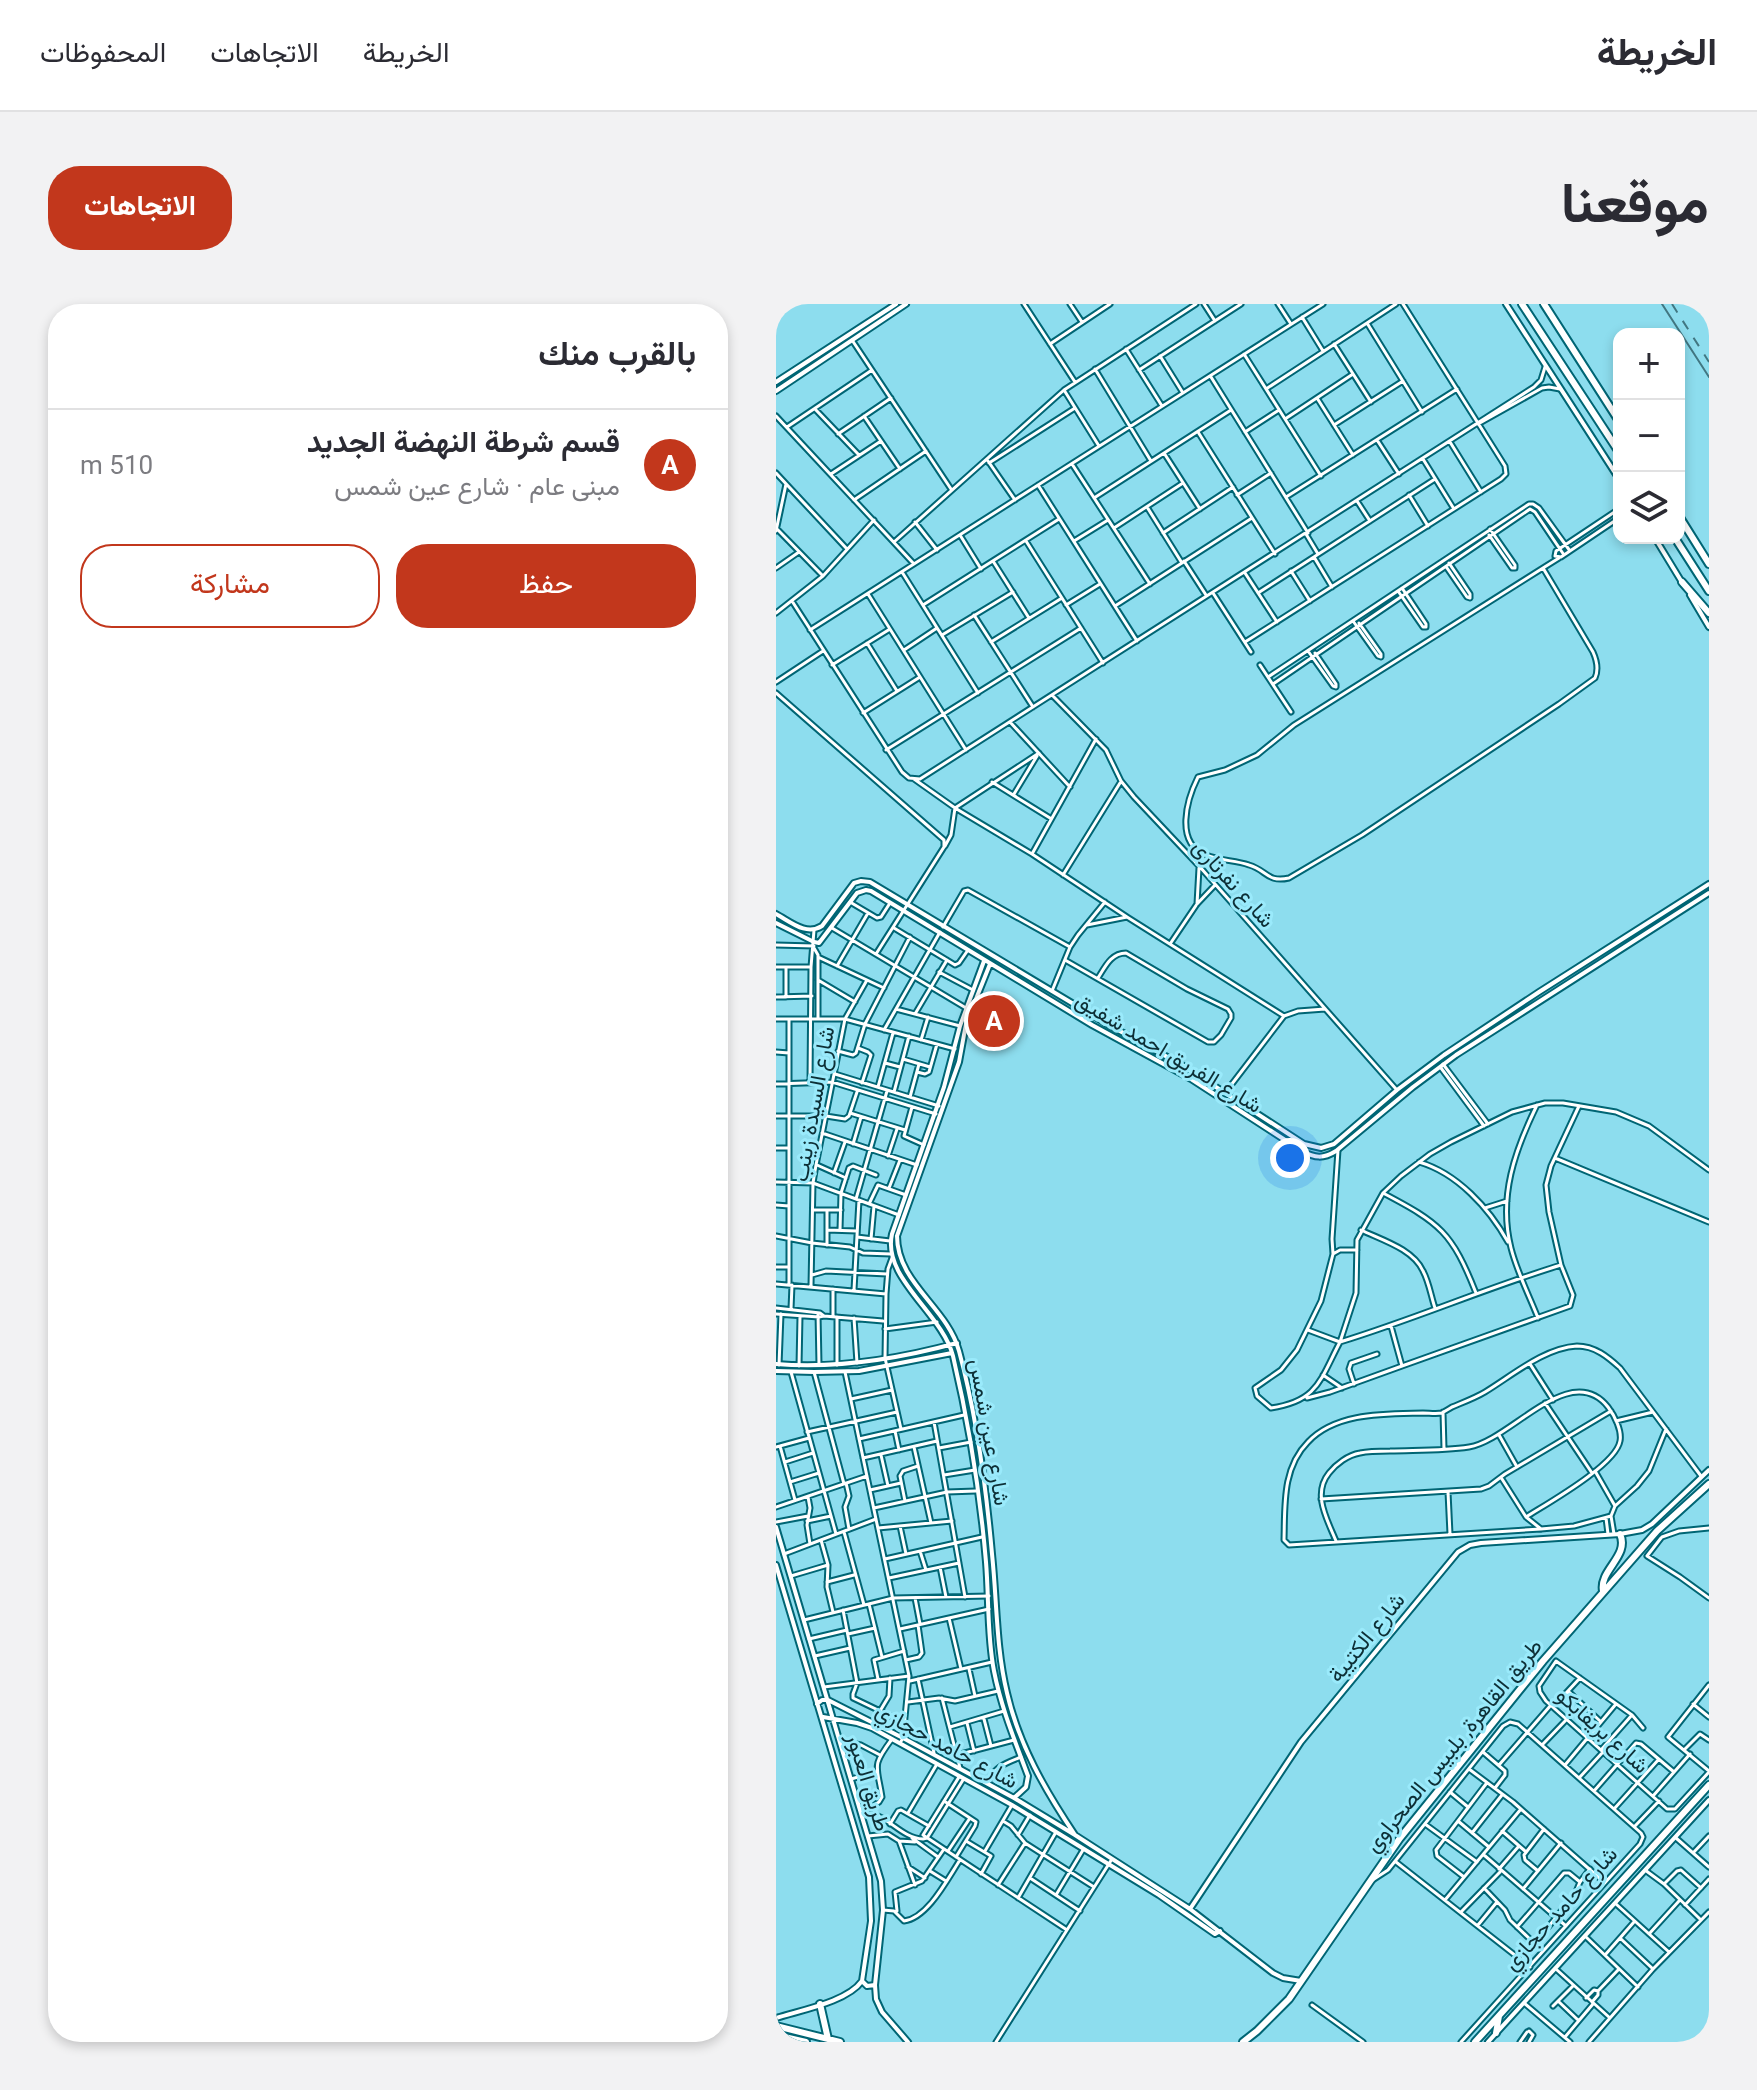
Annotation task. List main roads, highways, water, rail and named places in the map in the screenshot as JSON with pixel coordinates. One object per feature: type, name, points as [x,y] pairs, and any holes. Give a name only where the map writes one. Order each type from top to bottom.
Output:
[{"type":"highway","points":[[1522,304],[1613,443]]},
{"type":"highway","points":[[1544,304],[1613,412]]},
{"type":"highway","points":[[1685,526],[1709,564]]},
{"type":"highway","points":[[1679,544],[1709,591]]},
{"type":"highway","points":[[1682,582],[1709,613]]},
{"type":"highway","name":"طريق القاهرة, بلبيس الصحراوي","points":[[1243,2042],[1289,1999],[1420,1811],[1543,1661],[1603,1591],[1709,1484]]},
{"type":"highway","points":[[1603,1591],[1604,1580],[1622,1548],[1623,1541],[1614,1534]]},
{"type":"highway","points":[[1543,1661],[1554,1664]]},
{"type":"highway","points":[[1475,2042],[1707,1787],[1698,1784]]},
{"type":"highway","points":[[1636,1848],[1644,1855]]},
{"type":"highway","points":[[820,2004],[828,2039]]},
{"type":"highway","points":[[1496,2033],[1499,2015]]},
{"type":"highway","points":[[776,2026],[840,2042]]},
{"type":"highway","points":[[776,2035],[806,2042]]},
{"type":"tram line","points":[[1662,304],[1709,377]]},
{"type":"railway","points":[[1672,304],[1709,362]]},
{"type":"place","name":"قسم شرطة النهضة الجديد","points":[[994,1021]]}]
